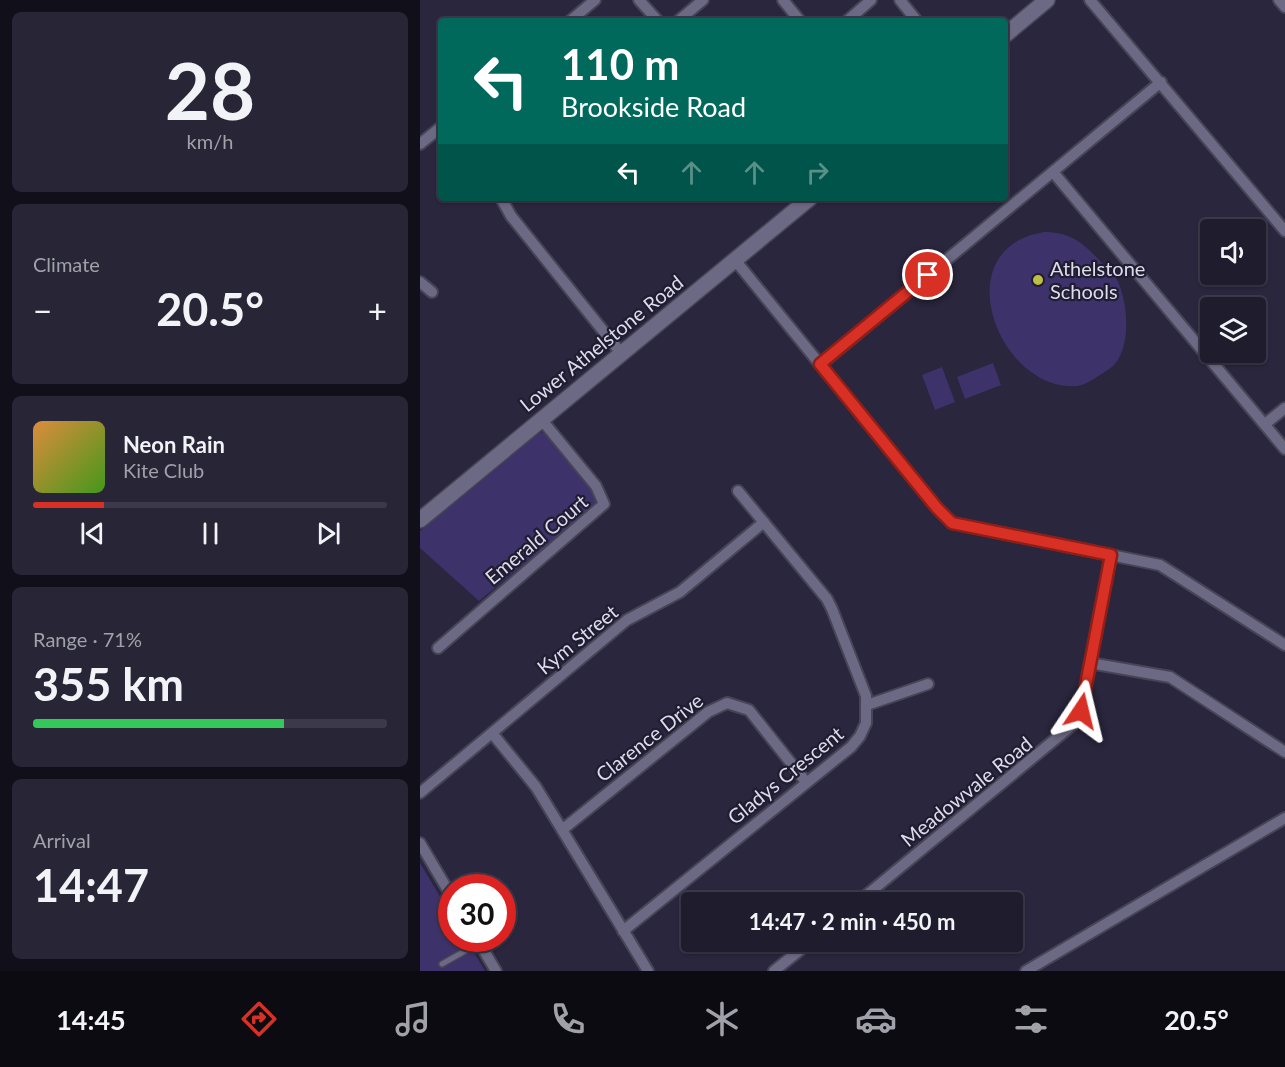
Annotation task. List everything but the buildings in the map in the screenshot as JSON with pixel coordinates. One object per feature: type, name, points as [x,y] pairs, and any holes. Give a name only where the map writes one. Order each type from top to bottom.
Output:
[{"type":"street","points":[[574,18],[595,0]]},
{"type":"street","points":[[639,0],[655,18]]},
{"type":"street","points":[[682,18],[703,0]]},
{"type":"street","points":[[783,0],[798,18]]},
{"type":"street","points":[[850,18],[871,0]]},
{"type":"street","points":[[900,0],[915,18]]},
{"type":"street","points":[[1008,32],[1047,0]]},
{"type":"street","points":[[1090,0],[1161,81],[1285,231]]},
{"type":"street","points":[[1279,0],[1285,7]]},
{"type":"street","points":[[820,364],[1161,81]]},
{"type":"street","points":[[420,144],[438,129]]},
{"type":"street","points":[[1053,172],[1285,449]]},
{"type":"street","points":[[503,201],[511,216],[621,353]]},
{"type":"street","name":"Lower Athelstone Road","points":[[420,520],[806,201]]},
{"type":"street","points":[[735,260],[937,508],[952,523],[1160,565],[1285,645]]},
{"type":"street","points":[[420,284],[432,292]]},
{"type":"street","points":[[1265,424],[1285,408]]},
{"type":"street","name":"Emerald Court","points":[[438,648],[604,504],[596,486],[542,418]]},
{"type":"street","points":[[738,491],[827,599],[867,705],[928,684]]},
{"type":"street","name":"Kym Street","points":[[420,792],[627,620],[680,592],[764,522]]},
{"type":"street","name":"Meadowvale Road","points":[[870,892],[1076,722],[1081,711],[1111,555]]},
{"type":"street","points":[[1090,663],[1170,677],[1285,752]]},
{"type":"street","name":"Clarence Drive","points":[[561,830],[708,712],[727,703],[749,710],[806,782]]},
{"type":"street","name":"Gladys Crescent","points":[[623,931],[851,747],[860,736],[866,723],[867,705]]},
{"type":"street","points":[[492,733],[536,787],[648,971]]},
{"type":"street","points":[[1026,971],[1285,818]]},
{"type":"street","points":[[420,843],[438,874]]},
{"type":"street","points":[[485,952],[496,971]]},
{"type":"street","points":[[774,971],[798,952]]},
{"type":"lane","points":[[442,964],[461,952]]},
{"type":"shaded area","points":[[1044,232],[1062,234],[1083,245],[1112,272],[1118,281],[1125,307],[1125,337],[1117,361],[1094,379],[1077,386],[1049,382],[1024,367],[1005,344],[993,317],[990,289],[996,264],[1013,243]]},
{"type":"shaded area","points":[[993,363],[1001,385],[965,399],[957,377]]},
{"type":"shaded area","points":[[942,367],[955,402],[935,410],[922,375]]},
{"type":"shaded area","points":[[537,432],[546,433],[597,495],[597,503],[479,601],[420,548],[420,531]]},
{"type":"shaded area","points":[[420,863],[438,893],[438,952],[474,952],[485,971],[420,971]]},
{"type":"place","name":"Athelstone Schools","points":[[1038,280]]},
{"type":"route","points":[[928,275],[820,364],[937,508],[952,523],[1111,555],[1081,711]]}]
